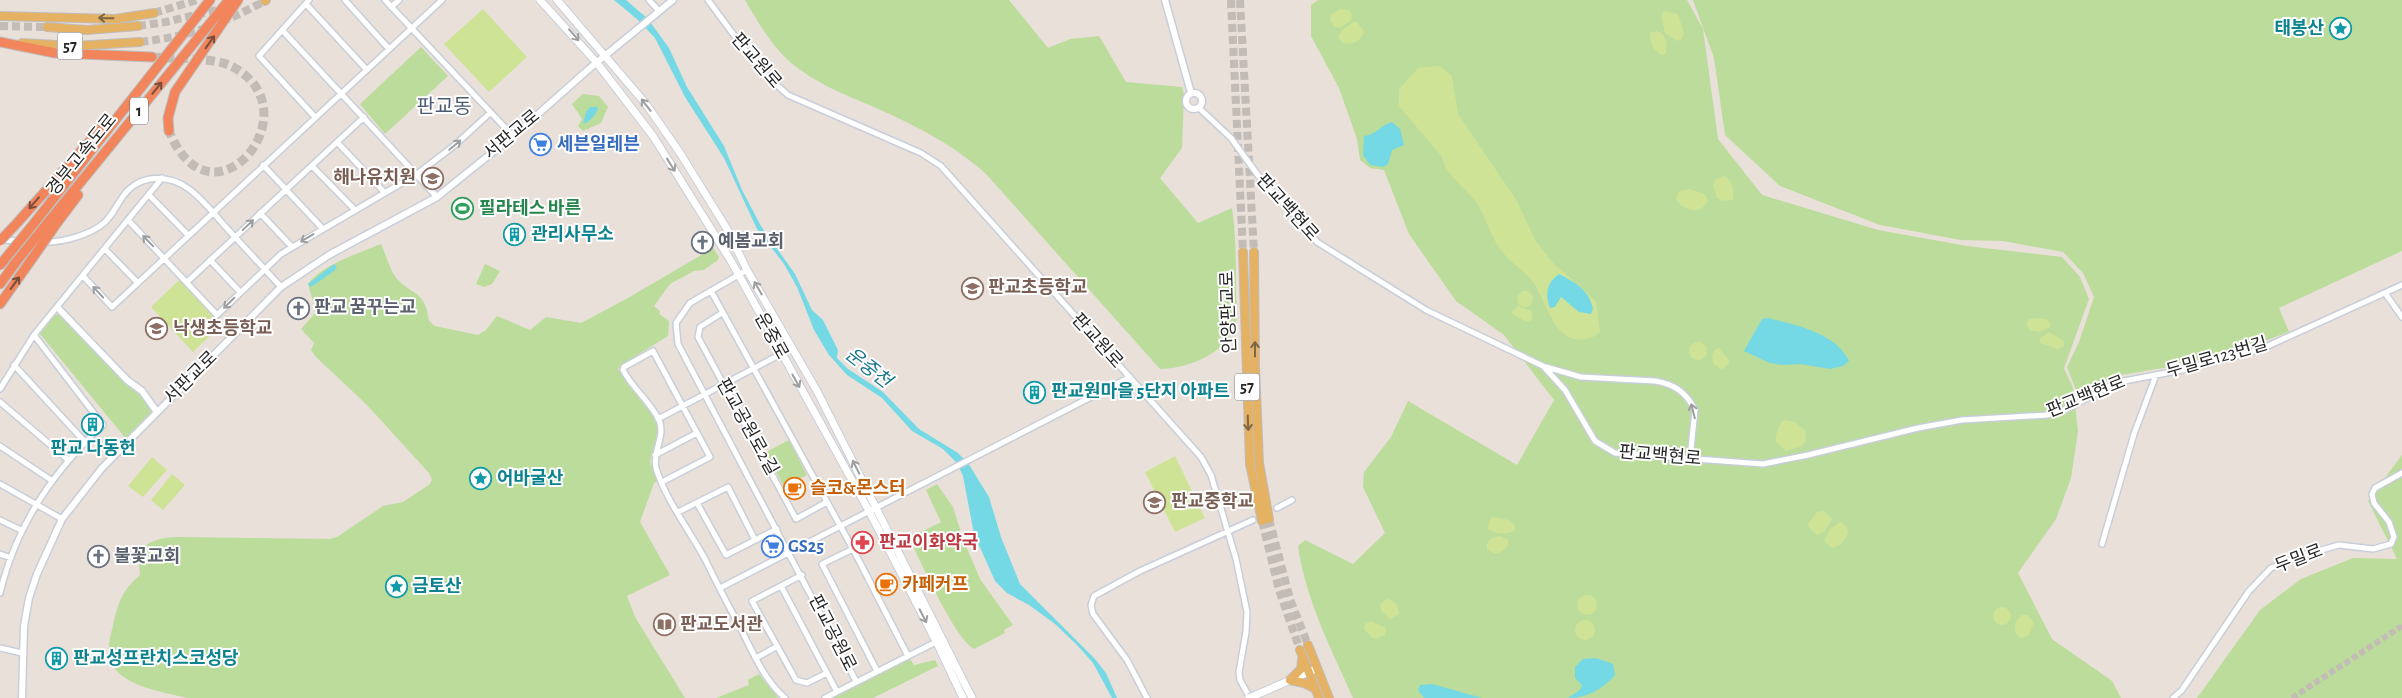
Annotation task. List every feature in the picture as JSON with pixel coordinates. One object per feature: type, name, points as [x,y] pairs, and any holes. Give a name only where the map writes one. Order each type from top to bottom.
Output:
[{"type":"highway","name":"경부고속도로","points":[[2,262],[210,0]]},
{"type":"highway","name":"경부고속도로","points":[[0,284],[16,262],[53,222],[229,0]]},
{"type":"highway","points":[[169,131],[168,118],[175,92],[238,0]]},
{"type":"highway","points":[[0,41],[55,53],[152,58]]},
{"type":"highway","points":[[0,240],[149,77]]},
{"type":"highway","points":[[0,304],[29,263],[53,222]]},
{"type":"main road","name":"운중로","points":[[540,0],[597,62],[653,136],[739,275],[972,698]]},
{"type":"main road","name":"운중로","points":[[557,0],[646,104],[680,153],[727,229],[748,270],[817,391],[876,507],[940,640],[963,698]]},
{"type":"main road","name":"57","points":[[0,16],[115,18],[154,12]]},
{"type":"main road","points":[[47,28],[87,30],[138,26]]},
{"type":"main road","name":"57","points":[[0,41],[51,46],[140,42]]},
{"type":"main road","name":"안양판교로","points":[[1243,252],[1250,464],[1266,520],[1259,463],[1255,365],[1254,252]]},
{"type":"main road","points":[[1308,646],[1329,698]]},
{"type":"main road","points":[[1290,680],[1301,669],[1301,653],[1319,698]]},
{"type":"main road","points":[[1252,697],[1316,669]]},
{"type":"main road","points":[[1290,680],[1304,682],[1314,688]]},
{"type":"street","points":[[345,0],[389,49]]},
{"type":"street","points":[[385,0],[512,135]]},
{"type":"street","points":[[391,7],[399,0]]},
{"type":"street","points":[[83,276],[112,307],[442,0]]},
{"type":"street","points":[[648,0],[658,11],[673,0]]},
{"type":"street","name":"판교원로","points":[[708,0],[759,69],[788,95],[935,161],[1208,466],[1248,612],[1239,672],[1240,680],[1252,697]]},
{"type":"street","points":[[1165,0],[1191,93]]},
{"type":"street","points":[[315,117],[259,56],[307,2],[367,70]]},
{"type":"street","name":"서판교로","points":[[22,698],[22,653],[29,598],[44,555],[62,519],[87,485],[281,287],[329,255],[437,197],[658,11]]},
{"type":"street","points":[[283,31],[342,92],[437,197]]},
{"type":"street","points":[[1191,93],[1198,93],[1202,97],[1202,104],[1199,108],[1193,109],[1186,105],[1186,99],[1191,93]]},
{"type":"street","name":"판교백현로","points":[[1199,108],[1231,138],[1260,178],[1317,242],[1426,310],[1543,366],[1565,390],[1595,441],[1608,451],[1615,453],[1763,464],[1918,428],[1962,420],[2047,415],[2065,410],[2113,384],[2156,375]]},
{"type":"street","points":[[128,220],[217,315],[264,269],[292,247],[417,174],[455,145],[490,113]]},
{"type":"street","points":[[187,282],[364,117]]},
{"type":"street","points":[[337,142],[384,193]]},
{"type":"street","points":[[264,165],[323,229]]},
{"type":"street","points":[[312,166],[355,210]]},
{"type":"street","points":[[0,389],[34,335],[58,308],[162,178]]},
{"type":"street","points":[[0,240],[49,243],[89,232],[110,216],[129,189],[148,179],[162,178],[182,184],[212,212],[281,287]]},
{"type":"street","points":[[149,195],[188,235]]},
{"type":"street","points":[[260,213],[292,247]]},
{"type":"street","points":[[106,248],[137,282]]},
{"type":"street","points":[[210,260],[240,292]]},
{"type":"street","name":"판교공원로","points":[[748,270],[690,303],[676,323],[678,344],[704,396],[802,575],[856,681],[940,640]]},
{"type":"street","name":"두밀로123번길","points":[[2102,544],[2134,434],[2156,375],[2259,350],[2402,285]]},
{"type":"street","name":"판교공원로2길","points":[[712,291],[722,313],[853,549],[908,656]]},
{"type":"street","points":[[2385,293],[2402,317]]},
{"type":"street","points":[[58,308],[119,369],[127,380],[142,391],[157,412]]},
{"type":"street","name":"판교공원로2길","points":[[722,313],[700,327],[698,337],[796,519],[827,502]]},
{"type":"street","points":[[0,592],[21,530],[35,505],[51,480],[68,460],[103,425],[34,335]]},
{"type":"street","points":[[662,482],[710,457],[653,351],[624,367],[623,370],[658,419],[660,434],[655,455],[657,469],[662,482],[756,658],[772,684],[784,698]]},
{"type":"street","points":[[658,419],[781,354]]},
{"type":"street","points":[[14,365],[85,442]]},
{"type":"street","points":[[1543,366],[1581,377],[1655,381],[1681,390],[1695,410],[1690,459]]},
{"type":"street","points":[[720,588],[1130,377]]},
{"type":"street","points":[[0,402],[68,460]]},
{"type":"street","points":[[655,455],[697,433]]},
{"type":"street","points":[[0,446],[51,480]]},
{"type":"street","name":"두밀로","points":[[2173,698],[2182,690],[2249,591],[2271,568],[2297,557],[2339,545],[2373,549],[2391,544],[2394,537],[2392,529],[2374,503],[2372,494],[2375,488],[2402,473]]},
{"type":"street","points":[[0,484],[62,519]]},
{"type":"street","points":[[678,512],[728,487],[755,540]]},
{"type":"street","points":[[1277,508],[1292,500]]},
{"type":"street","points":[[697,503],[726,555],[777,529]]},
{"type":"street","points":[[0,520],[21,530]]},
{"type":"street","points":[[1147,698],[1126,660],[1093,614],[1091,605],[1094,596],[1140,571],[1252,520]]},
{"type":"street","points":[[853,549],[822,564],[877,671]]},
{"type":"street","points":[[0,554],[11,558]]},
{"type":"street","points":[[802,575],[752,601],[793,677],[799,682],[812,681],[827,673]]},
{"type":"street","points":[[781,586],[837,692]]},
{"type":"street","points":[[756,658],[776,647]]},
{"type":"street","points":[[0,648],[22,653]]},
{"type":"street","points":[[825,698],[856,681]]},
{"type":"green space","points":[[745,0],[1009,0],[1048,48],[1070,39],[1099,36],[1126,82],[1182,87],[1184,94],[1182,148],[1160,178],[1198,223],[1232,208],[1237,311],[1232,333],[1225,342],[1206,357],[1182,366],[1160,369],[986,174],[960,153],[933,136],[830,88],[790,62],[771,41]]},
{"type":"green space","points":[[1318,0],[1687,0],[1703,29],[1718,139],[1762,195],[1878,230],[1967,246],[2062,257],[2080,277],[2089,299],[2064,368],[2073,388],[2078,431],[2071,478],[2056,519],[2018,573],[2052,639],[2112,681],[2121,698],[1353,698],[1313,605],[1298,546],[1305,540],[1353,564],[1385,533],[1363,487],[1364,472],[1391,437],[1408,401],[1517,465],[1554,400],[1504,335],[1456,301],[1409,234],[1384,170],[1370,168],[1360,160],[1357,139],[1339,88],[1311,36],[1311,5]]},
{"type":"green space","points":[[1693,0],[2402,0],[2402,251],[2279,308],[2289,332],[2243,349],[2180,365],[2116,376],[2079,398],[2067,367],[2079,342],[2094,297],[2083,273],[2063,252],[2003,241],[1961,240],[1880,225],[1780,186],[1725,135],[1714,58]]},
{"type":"green space","points":[[483,9],[527,57],[489,92],[444,44]]},
{"type":"green space","points":[[1340,9],[1349,10],[1352,15],[1351,21],[1339,28],[1334,26],[1330,20],[1332,14]]},
{"type":"green space","points":[[1664,11],[1678,14],[1684,33],[1682,39],[1677,41],[1665,33],[1661,16]]},
{"type":"green space","points":[[1353,22],[1357,22],[1364,32],[1359,40],[1352,44],[1344,43],[1338,37],[1342,30]]},
{"type":"green space","points":[[1656,31],[1662,33],[1667,43],[1666,54],[1661,55],[1652,46],[1650,33]]},
{"type":"green space","points":[[421,47],[448,76],[385,134],[360,104]]},
{"type":"green space","points":[[1440,66],[1452,76],[1458,114],[1517,201],[1535,240],[1554,264],[1596,301],[1600,332],[1596,335],[1587,339],[1577,340],[1568,337],[1559,329],[1550,316],[1533,282],[1500,249],[1476,202],[1447,170],[1442,157],[1399,106],[1399,89],[1418,68]]},
{"type":"green space","points":[[583,94],[599,96],[608,107],[601,123],[583,131],[578,126],[582,119],[572,104]]},
{"type":"green space","points":[[1725,176],[1732,186],[1733,200],[1722,201],[1717,198],[1713,185],[1716,179]]},
{"type":"green space","points":[[1690,189],[1705,194],[1708,201],[1703,208],[1693,210],[1681,206],[1676,198],[1679,191]]},
{"type":"green space","points":[[381,244],[395,277],[422,299],[429,321],[435,326],[478,335],[486,330],[497,316],[530,330],[546,317],[581,323],[713,248],[719,257],[718,260],[704,270],[694,271],[670,284],[654,306],[660,311],[659,314],[669,321],[668,336],[621,365],[618,369],[653,415],[658,429],[650,462],[658,481],[654,483],[640,522],[670,575],[627,596],[635,617],[685,698],[188,698],[152,690],[128,679],[118,672],[112,663],[109,652],[111,633],[122,596],[140,575],[138,553],[146,545],[161,539],[178,537],[330,539],[337,537],[383,506],[403,502],[430,484],[432,479],[429,473],[367,405],[316,357],[311,350],[314,343],[301,329],[316,312],[308,284],[314,277],[331,265]]},
{"type":"green space","points":[[485,264],[500,271],[492,284],[484,287],[476,284]]},
{"type":"green space","points":[[179,280],[221,325],[193,352],[151,307]]},
{"type":"green space","points":[[1525,291],[1531,293],[1533,299],[1531,305],[1525,307],[1519,305],[1517,299],[1519,293]]},
{"type":"green space","points":[[1518,306],[1532,311],[1532,320],[1527,322],[1512,314],[1512,311]]},
{"type":"green space","points":[[62,314],[152,405],[152,414],[127,440],[40,334],[55,315]]},
{"type":"green space","points":[[2039,318],[2047,320],[2051,325],[2049,328],[2038,332],[2030,330],[2026,325],[2029,319]]},
{"type":"green space","points":[[2049,332],[2064,341],[2064,346],[2058,349],[2040,343],[2040,338]]},
{"type":"green space","points":[[1698,342],[1704,345],[1707,351],[1704,357],[1698,360],[1692,357],[1689,351],[1692,345]]},
{"type":"green space","points":[[1719,348],[1730,362],[1722,370],[1714,364],[1712,357],[1714,350]]},
{"type":"green space","points":[[1784,420],[1794,422],[1805,430],[1806,440],[1802,446],[1786,451],[1776,442],[1777,430]]},
{"type":"green space","points":[[789,440],[807,475],[784,487],[766,452]]},
{"type":"green space","points":[[2402,455],[2402,698],[2197,698],[2260,610],[2301,579],[2353,558],[2397,559],[2368,501]]},
{"type":"green space","points":[[1175,456],[1205,518],[1175,532],[1145,472]]},
{"type":"green space","points":[[152,457],[167,470],[143,497],[128,486]]},
{"type":"green space","points":[[172,474],[185,485],[163,510],[151,500]]},
{"type":"green space","points":[[937,484],[953,507],[963,539],[980,579],[1013,625],[1004,630],[1005,633],[974,649],[966,642],[948,616],[909,538],[941,522],[926,490]]},
{"type":"green space","points":[[1824,511],[1832,519],[1824,532],[1817,535],[1807,525],[1817,512]]},
{"type":"green space","points":[[1493,517],[1509,520],[1515,526],[1514,531],[1501,533],[1488,529],[1489,521]]},
{"type":"green space","points":[[1840,522],[1847,526],[1848,534],[1841,544],[1833,548],[1824,541],[1830,529]]},
{"type":"green space","points":[[1499,536],[1508,539],[1508,545],[1503,551],[1495,554],[1487,549],[1487,543]]},
{"type":"green space","points":[[1587,595],[1594,598],[1597,605],[1594,612],[1587,615],[1580,612],[1577,605],[1580,598]]},
{"type":"green space","points":[[1387,599],[1394,602],[1399,611],[1399,614],[1390,619],[1382,612],[1380,604]]},
{"type":"green space","points":[[1998,607],[2006,607],[2011,612],[2009,623],[1998,625],[1993,620],[1993,612]]},
{"type":"green space","points":[[2022,615],[2028,615],[2034,623],[2028,636],[2020,638],[2015,632],[2016,621]]},
{"type":"green space","points":[[1585,620],[1592,623],[1595,630],[1592,637],[1585,640],[1578,637],[1575,630],[1578,623]]},
{"type":"green space","points":[[1371,621],[1386,628],[1385,635],[1374,639],[1364,629],[1365,624]]},
{"type":"green space","points":[[910,659],[914,665],[935,660],[938,666],[873,698],[831,698]]},
{"type":"green space","points":[[759,674],[778,698],[716,698],[749,685],[748,680]]},
{"type":"water","points":[[614,0],[626,0],[648,19],[669,48],[687,87],[724,146],[742,190],[761,226],[795,274],[812,310],[823,320],[838,350],[837,358],[848,369],[883,392],[919,429],[958,453],[968,463],[989,497],[1001,537],[1020,584],[1095,659],[1106,673],[1117,698],[1112,698],[1093,663],[1077,645],[1055,624],[1029,605],[1007,593],[995,581],[974,534],[963,476],[957,463],[943,449],[912,431],[882,398],[847,375],[829,355],[814,330],[797,287],[784,264],[757,229],[724,158],[685,97],[655,38],[638,20]]},
{"type":"water","points":[[590,107],[598,107],[593,117],[583,124],[586,112]]},
{"type":"water","points":[[1392,122],[1400,129],[1404,145],[1392,150],[1388,164],[1383,167],[1370,165],[1363,155],[1364,136],[1372,134]]},
{"type":"water","points":[[334,264],[337,267],[334,271],[311,287],[308,284]]},
{"type":"water","points":[[1559,274],[1576,284],[1589,297],[1593,309],[1591,314],[1579,312],[1561,297],[1555,307],[1550,308],[1547,298],[1549,285]]},
{"type":"water","points":[[1768,318],[1802,327],[1824,336],[1843,351],[1849,361],[1843,366],[1830,369],[1801,364],[1784,365],[1770,363],[1744,351],[1762,319]]},
{"type":"water","points":[[1596,658],[1613,664],[1615,675],[1605,685],[1593,692],[1581,697],[1568,698],[1580,690],[1582,685],[1575,678],[1575,667],[1583,659]]},
{"type":"water","points":[[1432,684],[1482,698],[1424,698],[1418,690],[1420,685]]},
{"type":"tunnel","points":[[154,13],[197,0]]},
{"type":"tunnel","points":[[1231,0],[1243,252]]},
{"type":"tunnel","points":[[1240,0],[1254,252]]},
{"type":"tunnel","points":[[140,42],[190,33],[219,23],[265,1]]},
{"type":"tunnel","points":[[138,26],[166,22],[225,8]]},
{"type":"tunnel","points":[[0,26],[47,27]]},
{"type":"tunnel","points":[[152,57],[214,61],[231,66],[255,85],[264,109],[261,133],[248,154],[230,168],[209,172],[188,160],[169,131]]},
{"type":"tunnel","points":[[1269,519],[1290,599],[1308,645]]},
{"type":"tunnel","points":[[1262,521],[1279,590],[1300,650]]},
{"type":"tunnel","points":[[2292,698],[2402,626]]},
{"type":"place","name":"태봉산","points":[[2340,29]]},
{"type":"place","name":"세븐일레븐","points":[[541,145]]},
{"type":"place","name":"해나유치원","points":[[432,178]]},
{"type":"place","name":"필라테스 바른","points":[[463,209]]},
{"type":"place","name":"관리사무소","points":[[515,235]]},
{"type":"place","name":"예봄교회","points":[[702,242]]},
{"type":"place","name":"판교초등학교","points":[[972,288]]},
{"type":"place","name":"판교 꿈꾸는교","points":[[298,308]]},
{"type":"place","name":"낙생초등학교","points":[[157,329]]},
{"type":"place","name":"판교원마을 5단지 아파트","points":[[1035,392]]},
{"type":"place","name":"판교 다동헌","points":[[93,424]]},
{"type":"place","name":"어바굴산","points":[[481,479]]},
{"type":"place","name":"슬코&몬스터","points":[[794,489]]},
{"type":"place","name":"판교중학교","points":[[1155,502]]},
{"type":"place","name":"판교이화약국","points":[[863,543]]},
{"type":"place","name":"GS25","points":[[772,547]]},
{"type":"place","name":"불꽃교회","points":[[98,557]]},
{"type":"place","name":"카페커프","points":[[886,585]]},
{"type":"place","name":"금토산","points":[[396,587]]},
{"type":"place","name":"판교도서관","points":[[664,625]]},
{"type":"place","name":"판교성프란치스코성당","points":[[57,659]]},
{"type":"district","name":"판교동","points":[[444,107]]},
{"type":"water label","name":"운중천","points":[[868,368]]}]
